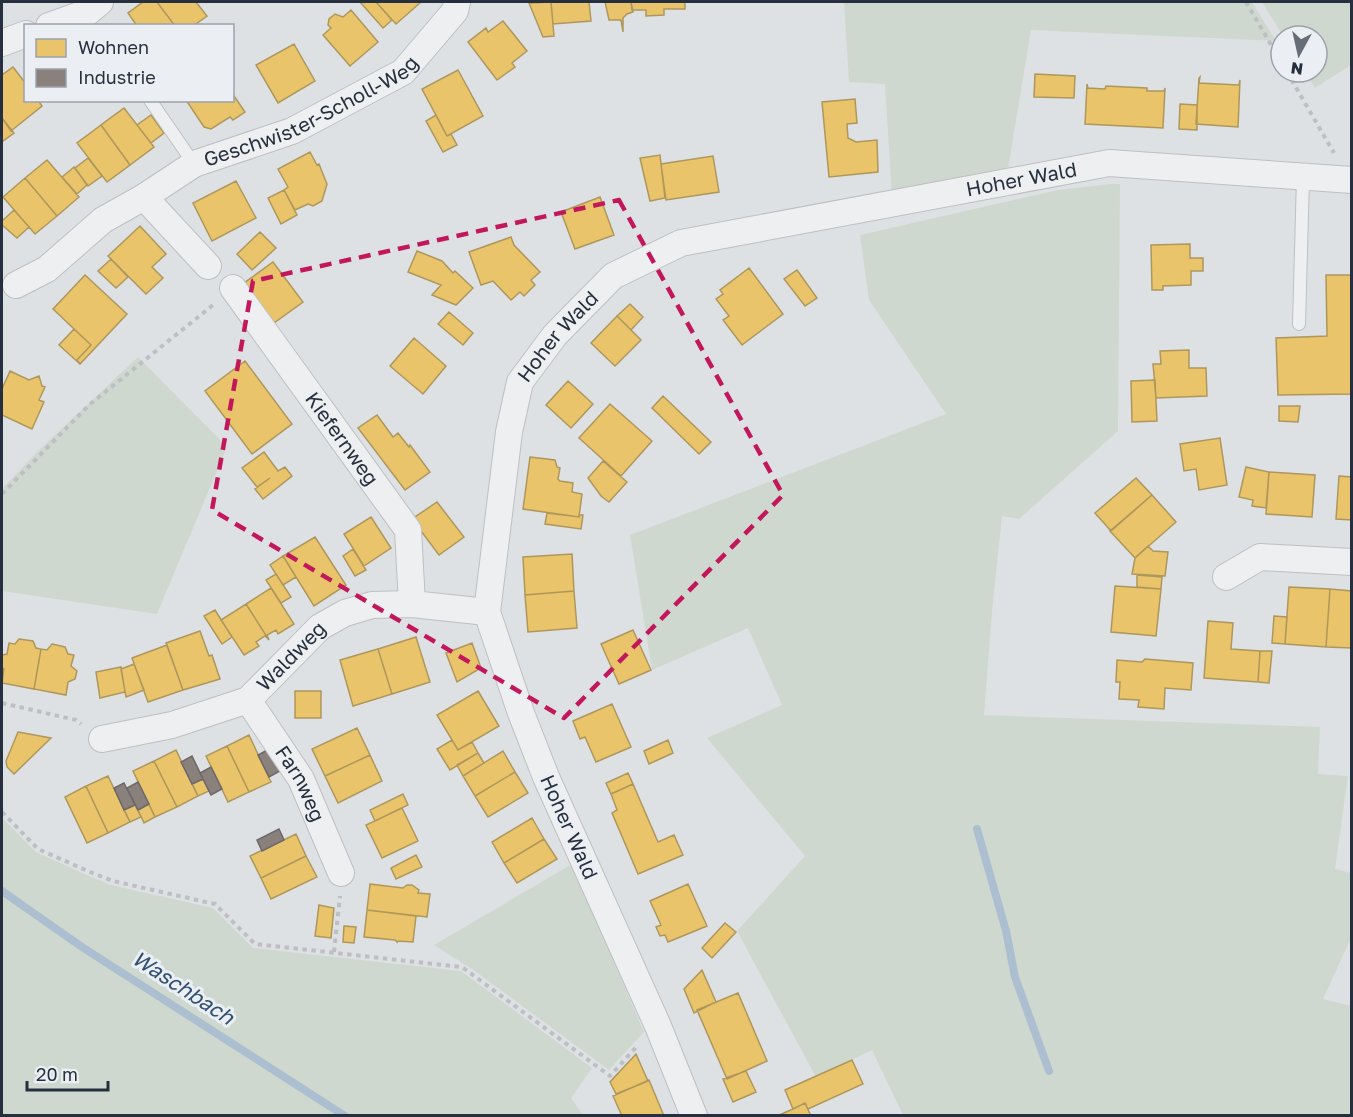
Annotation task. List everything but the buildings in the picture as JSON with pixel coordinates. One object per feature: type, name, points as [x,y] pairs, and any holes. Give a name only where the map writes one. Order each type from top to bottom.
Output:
[{"type":"street","name":"Geschwister-Scholl-Weg","points":[[16,285],[47,269],[102,220],[144,198],[194,164],[292,131],[403,72],[455,12],[456,2]]},
{"type":"street","points":[[56,24],[95,13]]},
{"type":"street","points":[[2,43],[24,35]]},
{"type":"street","name":"Hoher Wald","points":[[694,1116],[658,1026],[546,777],[521,713],[487,612],[509,432],[520,382],[555,336],[613,276],[681,243],[1110,163],[1350,180]]},
{"type":"street","points":[[144,198],[208,266]]},
{"type":"street","name":"Kiefernweg","points":[[233,288],[408,530],[412,604]]},
{"type":"street","points":[[1226,577],[1260,556],[1352,562]]},
{"type":"street","name":"Waldweg","points":[[102,739],[172,725],[248,700],[320,627],[345,613],[372,605],[412,604],[487,612]]},
{"type":"street","name":"Farnweg","points":[[248,700],[301,779],[341,873]]},
{"type":"lane","points":[[151,102],[194,164]]},
{"type":"lane","points":[[1299,324],[1303,177]]},
{"type":"path","points":[[1246,2],[1269,41]]},
{"type":"path","points":[[1294,84],[1350,180]]},
{"type":"path","points":[[2,494],[89,405],[233,288]]},
{"type":"path","points":[[2,703],[76,720],[102,739]]},
{"type":"path","points":[[2,812],[38,849],[90,872],[113,881],[215,904],[255,944],[462,967],[610,1076],[658,1026]]},
{"type":"path","points":[[334,952],[341,873]]},
{"type":"highlighted area","points":[[619,200],[783,495],[564,718],[212,510],[253,281]]},
{"type":"shaded area","points":[[844,2],[1252,2],[1269,30],[1269,41],[1031,30],[1007,175],[892,197],[885,84],[849,82]]},
{"type":"shaded area","points":[[1262,2],[1351,2],[1351,65],[1329,79],[1329,24],[1276,24]]},
{"type":"shaded area","points":[[1120,184],[1118,431],[1019,519],[1002,516],[984,715],[1320,727],[1318,774],[1348,776],[1335,869],[1351,873],[1351,938],[1323,999],[1351,1006],[1351,1115],[903,1115],[872,1050],[816,1077],[737,931],[805,856],[707,738],[782,705],[748,628],[652,670],[630,535],[946,414],[869,300],[860,235],[1058,190]]},
{"type":"shaded area","points":[[138,357],[227,447],[157,614],[2,591],[2,489],[38,451]]},
{"type":"shaded area","points":[[2,818],[36,852],[89,876],[111,885],[213,908],[253,948],[461,971],[592,1068],[571,1098],[583,1115],[2,1115]]},
{"type":"shaded area","points":[[572,864],[644,1032],[609,1070],[472,969],[434,945]]},
{"type":"waterway","points":[[977,829],[1006,931],[1015,977],[1049,1071]]},
{"type":"waterway","name":"Waschbach","points":[[2,891],[82,947],[345,1116]]}]
